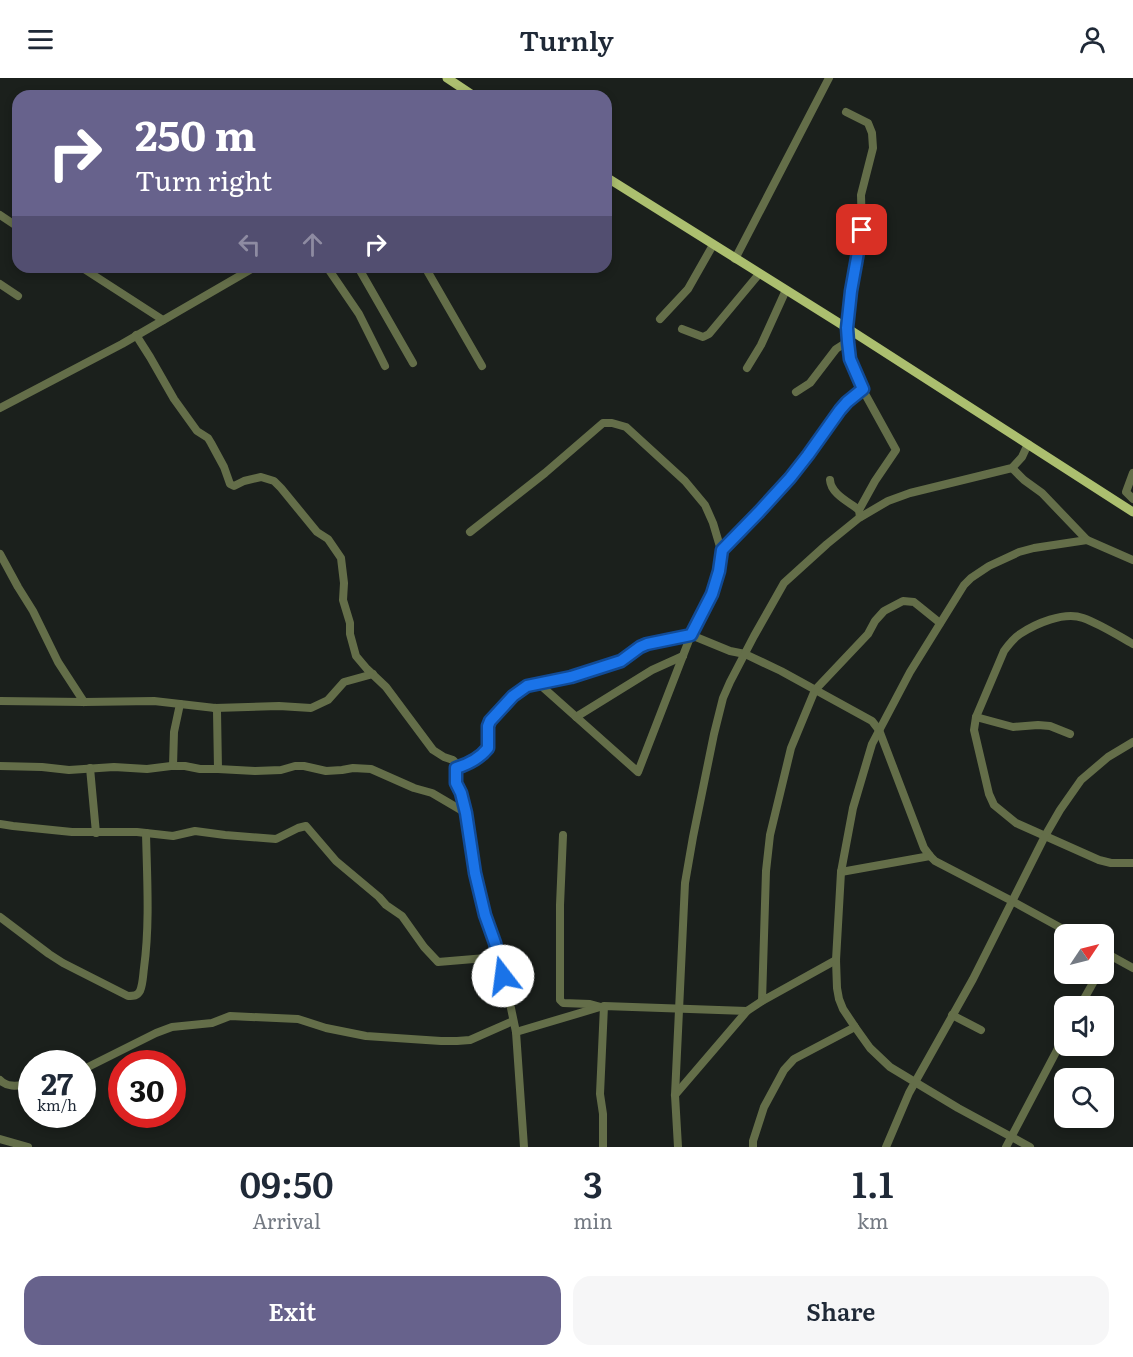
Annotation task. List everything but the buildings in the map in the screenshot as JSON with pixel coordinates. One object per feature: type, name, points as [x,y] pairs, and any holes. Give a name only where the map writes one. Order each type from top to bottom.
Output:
[{"type":"main road","points":[[447,78],[464,90]]},
{"type":"main road","points":[[612,181],[847,328],[1133,512]]},
{"type":"street","points":[[735,259],[829,78]]},
{"type":"street","points":[[846,112],[868,123],[873,132],[874,141],[872,158],[861,195],[862,230],[847,328],[850,359],[863,389],[896,450],[875,481],[859,514]]},
{"type":"street","points":[[660,319],[688,289],[713,245]]},
{"type":"street","points":[[90,273],[163,320]]},
{"type":"street","points":[[1,406],[136,335],[245,273]]},
{"type":"street","points":[[331,273],[359,314],[385,366]]},
{"type":"street","points":[[361,273],[413,363]]},
{"type":"street","points":[[428,273],[482,366]]},
{"type":"street","points":[[682,329],[703,337],[709,334],[759,274]]},
{"type":"street","points":[[0,284],[18,296]]},
{"type":"street","points":[[747,368],[761,345],[786,290]]},
{"type":"street","points":[[136,335],[174,399],[197,431],[208,438],[224,467],[230,484],[234,486],[261,477],[274,481],[316,532],[328,539],[341,558],[344,583],[343,600],[350,623],[350,634],[361,663],[386,687],[433,750],[456,763],[456,783],[466,813],[475,873],[516,1032],[524,1147]]},
{"type":"street","points":[[796,393],[810,383],[836,349],[848,342]]},
{"type":"street","points":[[722,550],[790,478],[840,410],[863,389]]},
{"type":"street","points":[[470,532],[546,473],[603,423],[626,427],[685,481],[705,506],[713,523],[722,550],[719,571],[712,594],[691,635],[638,772],[538,683]]},
{"type":"street","points":[[678,1147],[675,1095],[685,883],[712,744],[723,698],[730,682],[784,583],[859,514],[910,493],[1012,468],[1022,457],[1028,444]]},
{"type":"street","points":[[1012,468],[1048,499],[1087,540],[1133,560]]},
{"type":"street","points":[[1133,473],[1126,492],[1133,499]]},
{"type":"street","points":[[830,480],[830,486],[859,514]]},
{"type":"street","points":[[1029,1147],[890,1067],[870,1048],[855,1027],[839,999],[836,960],[841,872],[853,808],[872,744],[910,672],[964,585],[989,566],[1019,552],[1087,540]]},
{"type":"street","points":[[0,554],[33,611],[58,662],[84,702]]},
{"type":"street","points":[[762,1001],[765,890],[770,835],[791,748],[815,690],[868,634],[880,615],[893,606],[905,601],[914,602],[940,623]]},
{"type":"street","points":[[1133,644],[1080,617],[1067,616],[1047,620],[1020,634],[1004,651],[976,717],[974,730],[989,794],[994,805],[1016,823],[1099,860],[1111,863],[1133,863]]},
{"type":"street","points":[[456,768],[482,755],[488,748],[488,726],[495,715],[527,686],[571,677],[621,661],[647,644],[691,635],[730,651],[745,654],[781,671],[872,722],[879,730],[924,848],[930,856],[935,861],[1054,924]]},
{"type":"street","points":[[576,717],[652,670],[683,656]]},
{"type":"street","points":[[0,701],[154,701],[215,708],[279,706],[311,708],[328,700],[344,682],[373,674]]},
{"type":"street","points":[[173,766],[174,732],[180,704]]},
{"type":"street","points":[[215,708],[217,711],[218,769]]},
{"type":"street","points":[[976,717],[1013,727],[1050,726],[1070,734]]},
{"type":"street","points":[[886,1147],[915,1082],[973,979],[1045,836],[1071,793],[1081,780],[1108,757],[1133,741]]},
{"type":"street","points":[[0,766],[69,770],[173,766],[255,771],[281,770],[295,766],[326,771],[370,769],[414,788],[432,793],[466,813]]},
{"type":"street","points":[[90,768],[96,833]]},
{"type":"street","points":[[0,824],[96,833],[146,833],[172,836],[195,831],[225,836],[276,839],[306,826],[336,861],[402,916],[438,962],[498,957]]},
{"type":"street","points":[[0,917],[63,963],[129,996],[136,996],[141,988],[145,959],[146,833]]},
{"type":"street","points":[[563,835],[560,1000],[563,1003],[602,1007],[747,1011]]},
{"type":"street","points":[[841,872],[930,856]]},
{"type":"street","points":[[1114,957],[1133,968]]},
{"type":"street","points":[[675,1095],[747,1011],[836,960]]},
{"type":"street","points":[[516,1032],[602,1007]]},
{"type":"street","points":[[602,1007],[600,1094],[603,1114],[603,1147]]},
{"type":"street","points":[[952,1015],[981,1030]]},
{"type":"street","points":[[96,1063],[172,1027],[212,1023],[233,1016],[298,1019],[366,1036],[441,1041],[470,1040],[513,1021]]},
{"type":"street","points":[[753,1147],[764,1107],[784,1070],[794,1059],[855,1027]]},
{"type":"street","points":[[1006,1147],[1054,1056]]},
{"type":"street","points":[[0,1080],[6,1085],[18,1085]]},
{"type":"street","points":[[0,1139],[27,1147]]},
{"type":"route","points":[[503,976],[475,873],[466,813],[456,783],[456,768],[482,755],[488,748],[490,721],[513,696],[527,686],[571,677],[621,661],[647,644],[691,635],[712,594],[722,550],[790,478],[840,410],[863,389],[850,359],[847,328],[862,230]]}]
